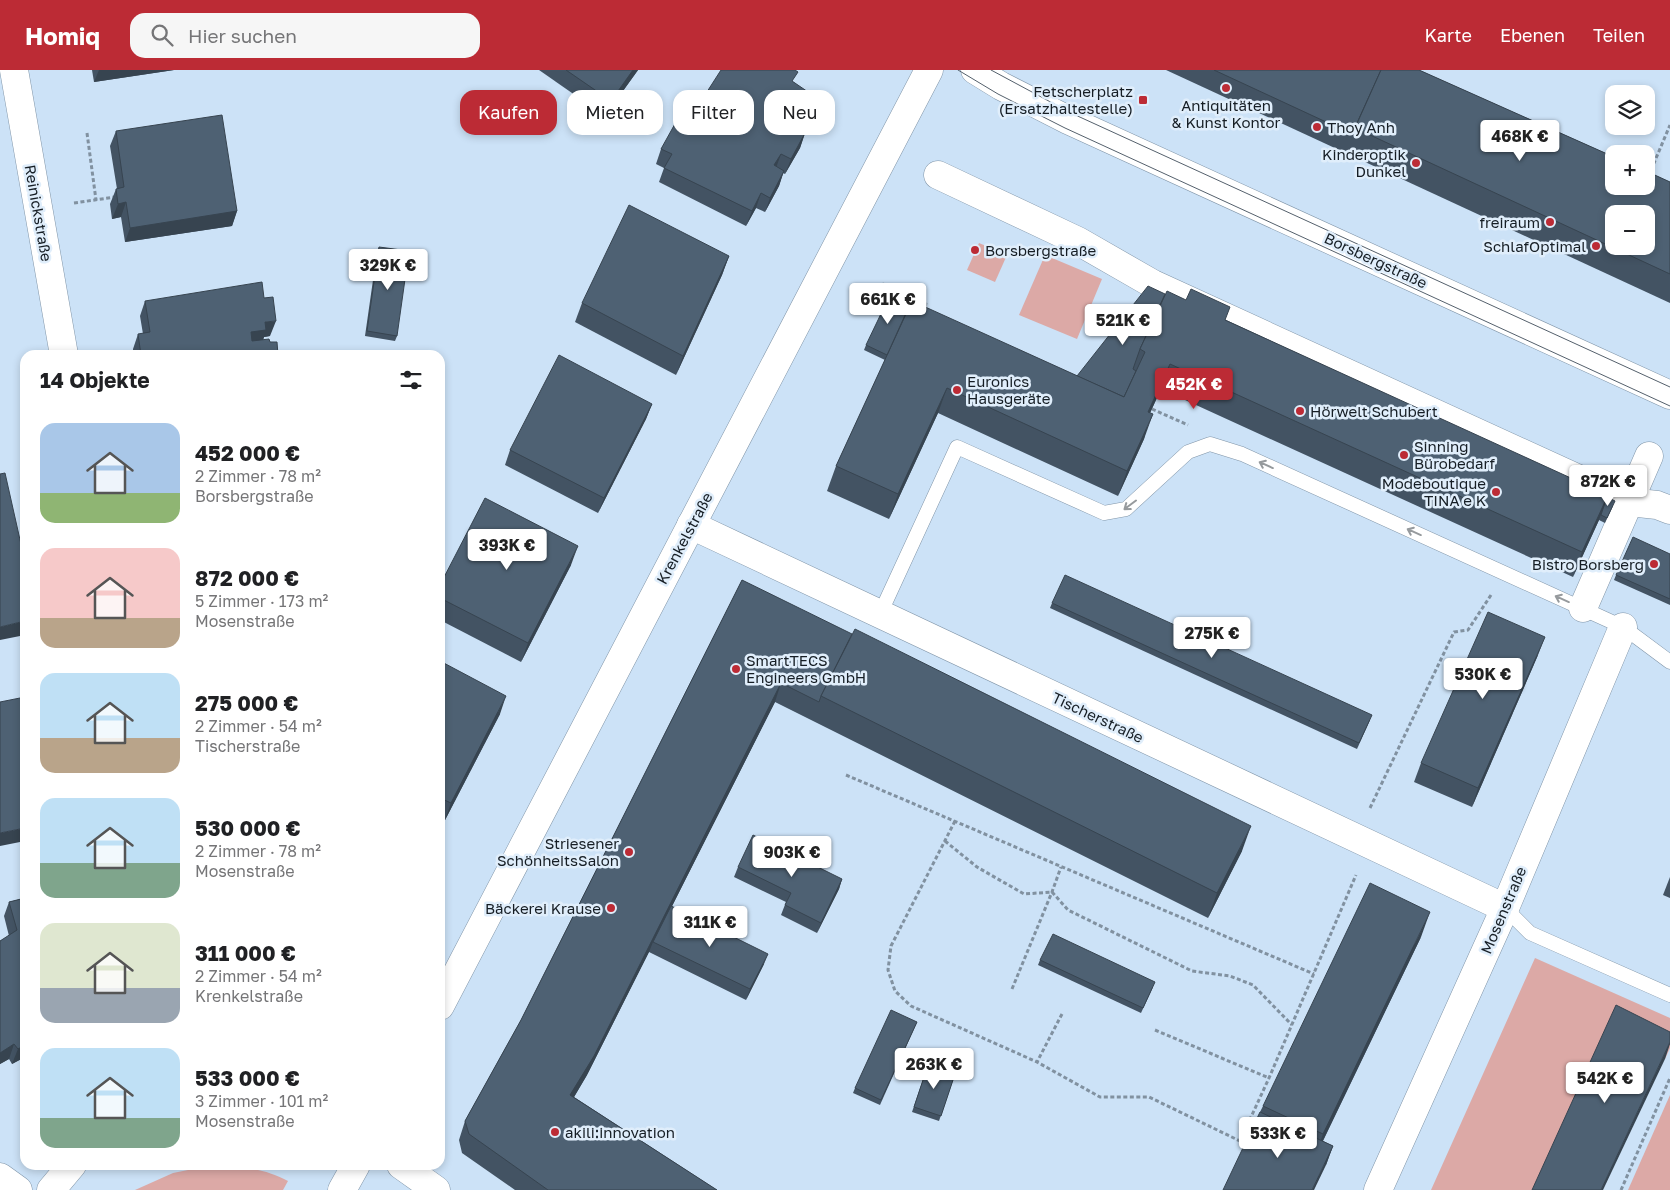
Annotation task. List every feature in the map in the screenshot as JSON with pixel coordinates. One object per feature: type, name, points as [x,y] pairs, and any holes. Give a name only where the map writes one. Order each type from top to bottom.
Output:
[{"type":"street","name":"Reinickstraße","points":[[14,70],[63,350]]},
{"type":"street","name":"Krenkelstraße","points":[[445,996],[928,70]]},
{"type":"street","name":"Borsbergstraße","points":[[975,70],[1068,120],[1269,210],[1670,395]]},
{"type":"street","points":[[938,175],[1078,241],[1153,284],[1629,502],[1657,505],[1670,510]]},
{"type":"street","points":[[1583,608],[1648,456]]},
{"type":"street","name":"Tischerstraße","points":[[691,526],[1505,908]]},
{"type":"street","name":"Mosenstraße","points":[[1378,1190],[1505,908],[1623,626]]},
{"type":"street","points":[[52,1190],[68,1170]]},
{"type":"street","points":[[342,1190],[353,1170]]},
{"type":"street","points":[[408,1170],[436,1190]]},
{"type":"street","points":[[0,1177],[18,1190]]},
{"type":"lane","points":[[880,614],[957,447],[1104,513],[1126,509],[1188,452],[1210,444],[1242,454],[1623,626],[1670,662]]},
{"type":"lane","points":[[1505,908],[1530,933],[1670,996]]},
{"type":"path","points":[[1655,161],[1670,125]]},
{"type":"path","points":[[87,134],[96,200]]},
{"type":"path","points":[[74,203],[118,197]]},
{"type":"path","points":[[955,821],[890,946],[888,970],[894,991],[911,1006],[1037,1062],[1100,1097],[1149,1097],[1240,1141],[1270,1078],[1314,974],[1362,841],[1454,632],[1468,630],[1505,574]]},
{"type":"path","points":[[846,775],[1314,974]]},
{"type":"path","points":[[945,841],[977,867],[1024,894],[1052,892]]},
{"type":"path","points":[[1012,989],[1061,867]]},
{"type":"path","points":[[1052,892],[1068,910],[1192,971],[1230,976],[1253,985],[1292,1025]]},
{"type":"path","points":[[1037,1062],[1062,1014]]},
{"type":"path","points":[[1155,1030],[1270,1078]]},
{"type":"path","points":[[1621,1190],[1670,1078]]},
{"type":"shaded area","points":[[979,243],[1007,255],[995,282],[967,270]]},
{"type":"shaded area","points":[[1045,255],[1102,279],[1077,339],[1019,315]]},
{"type":"shaded area","points":[[1535,958],[1670,1018],[1670,1048],[1665,1059],[1607,1030],[1534,1190],[1431,1190]]},
{"type":"shaded area","points":[[1670,1095],[1670,1190],[1628,1190]]},
{"type":"shaded area","points":[[188,1170],[259,1170],[288,1181],[283,1190],[135,1190],[173,1173]]},
{"type":"building","points":[[566,70],[633,70],[619,90],[595,90]]},
{"type":"building","points":[[721,70],[795,70],[798,72],[792,81],[805,90],[764,90],[764,135],[804,135],[791,159],[781,154],[774,165],[784,171],[770,198],[761,193],[752,211],[664,168],[672,154],[661,149],[673,127],[673,135],[754,135],[754,90],[708,90]]},
{"type":"building","points":[[1214,70],[1381,70],[1352,134]]},
{"type":"building","points":[[1381,70],[1419,70],[1605,153],[1605,195],[1655,195],[1655,175],[1670,182],[1670,274],[1629,255],[1655,255],[1655,205],[1605,205],[1605,244],[1355,128]]},
{"type":"building","points":[[222,115],[237,211],[130,228],[126,202],[118,204],[116,189],[124,187],[116,131]]},
{"type":"building","points":[[629,205],[729,256],[683,356],[582,303]]},
{"type":"building","points":[[379,247],[409,251],[397,336],[367,331]]},
{"type":"building","points":[[262,282],[264,298],[273,297],[276,321],[265,322],[266,330],[251,332],[252,341],[269,339],[270,342],[277,342],[278,350],[140,350],[138,334],[150,332],[145,301]]},
{"type":"building","points":[[1148,286],[1165,294],[1140,349],[1133,369],[1136,371],[1124,397],[1077,376]]},
{"type":"building","points":[[1191,289],[1230,307],[1225,320],[1608,495],[1582,552],[1170,364],[1148,412],[1153,414],[1127,471],[947,388],[898,494],[836,466],[912,301],[1124,397],[1145,352],[1140,349],[1167,291],[1186,300]]},
{"type":"building","points":[[890,295],[910,304],[887,355],[866,345]]},
{"type":"building","points":[[559,355],[652,404],[604,498],[510,450]]},
{"type":"building","points":[[5,473],[20,540],[20,622],[0,627],[0,474]]},
{"type":"building","points":[[1607,497],[1615,501],[1607,518],[1601,515]]},
{"type":"building","points":[[485,498],[578,546],[528,643],[445,601],[445,575]]},
{"type":"building","points":[[1633,537],[1670,554],[1670,599],[1616,575]]},
{"type":"building","points":[[1065,575],[1372,715],[1359,743],[1052,603]]},
{"type":"building","points":[[742,580],[852,634],[819,702],[781,683],[594,1056],[570,1095],[717,1190],[548,1190],[469,1134],[465,1121],[521,1020]]},
{"type":"building","points":[[1488,612],[1545,637],[1478,788],[1421,763]]},
{"type":"building","points":[[855,629],[1251,826],[1217,893],[821,696]]},
{"type":"building","points":[[445,664],[506,696],[451,803],[445,800]]},
{"type":"building","points":[[20,698],[20,829],[0,833],[0,702]]},
{"type":"building","points":[[753,835],[842,879],[821,923],[785,905],[791,893],[738,867]]},
{"type":"building","points":[[1370,883],[1430,912],[1323,1134],[1263,1106]]},
{"type":"building","points":[[20,899],[20,1048],[18,1049],[14,1044],[0,1053],[0,941],[17,930],[9,902]]},
{"type":"building","points":[[671,906],[768,954],[750,989],[653,942]]},
{"type":"building","points":[[1053,934],[1155,982],[1143,1008],[1040,960]]},
{"type":"building","points":[[1616,1005],[1670,1032],[1670,1042],[1601,1190],[1532,1190]]},
{"type":"building","points":[[891,1010],[917,1022],[881,1100],[855,1088]]},
{"type":"building","points":[[928,1065],[955,1074],[941,1116],[914,1107]]},
{"type":"building","points":[[1260,1112],[1333,1146],[1312,1190],[1223,1190]]},
{"type":"tunnel","points":[[877,295],[922,316]]},
{"type":"tram line","points":[[958,70],[998,94],[1065,128],[1670,406]]},
{"type":"tram line","points":[[991,70],[1071,113],[1670,387]]},
{"type":"place","name":"Antiquitäten & Kunst Kontor","points":[[1226,88]]},
{"type":"place","name":"Fetscherplatz (Ersatzhaltestelle)","points":[[1143,100]]},
{"type":"place","name":"Thoy Anh","points":[[1317,127]]},
{"type":"place","name":"Kinderoptik Dunkel","points":[[1416,163]]},
{"type":"place","name":"freiraum","points":[[1550,222]]},
{"type":"place","name":"SchlafOptimal","points":[[1596,246]]},
{"type":"place","name":"Borsbergstraße","points":[[975,250]]},
{"type":"place","name":"Euronics Hausgeräte","points":[[957,390]]},
{"type":"place","name":"Hörwelt Schubert","points":[[1300,411]]},
{"type":"place","name":"Sinning Bürobedarf","points":[[1404,455]]},
{"type":"place","name":"Modeboutique TINA e K","points":[[1496,492]]},
{"type":"place","name":"Bistro Borsberg","points":[[1654,564]]},
{"type":"place","name":"SmartTECS Engineers GmbH","points":[[736,669]]},
{"type":"place","name":"Striesener SchönheitsSalon","points":[[629,852]]},
{"type":"place","name":"Bäckerei Krause","points":[[611,908]]},
{"type":"place","name":"akili:innovation","points":[[555,1132]]}]
